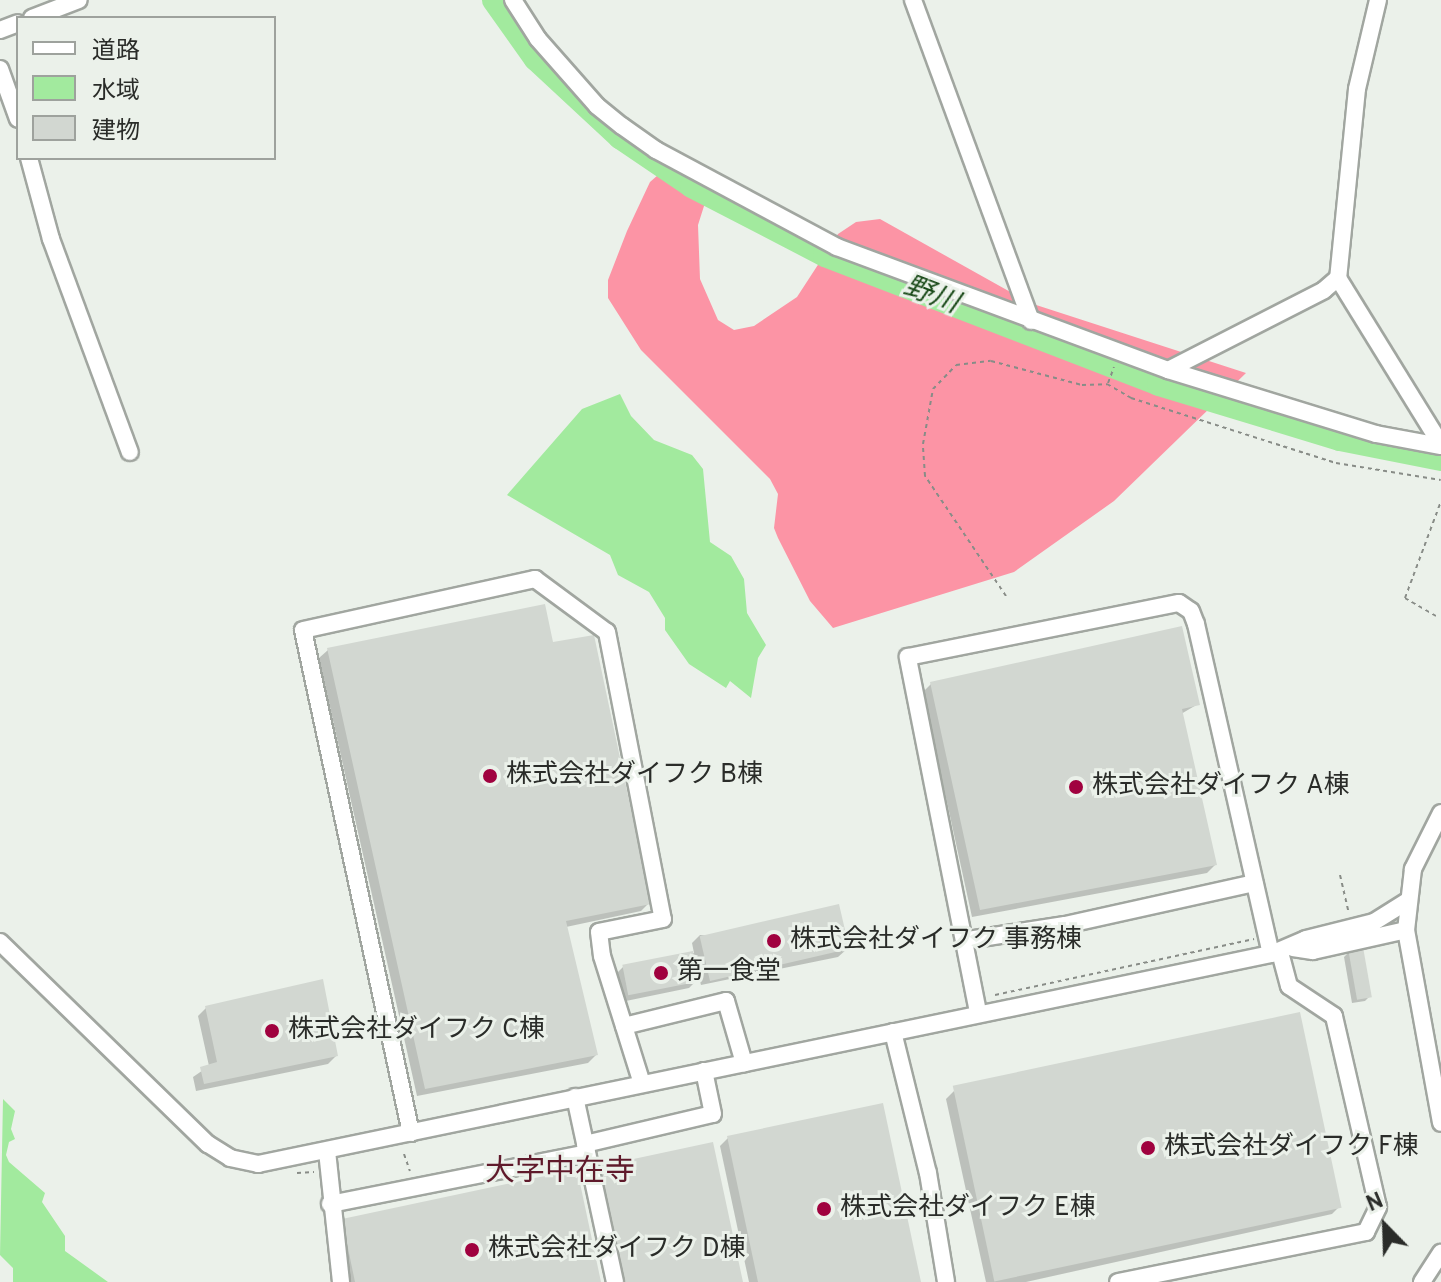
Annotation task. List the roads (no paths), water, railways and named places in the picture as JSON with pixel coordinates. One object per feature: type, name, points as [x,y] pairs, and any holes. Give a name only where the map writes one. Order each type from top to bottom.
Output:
[{"type":"street","points":[[37,16],[79,0]]},
{"type":"street","points":[[513,0],[538,39],[597,106],[656,150],[837,247],[1168,370],[1376,434],[1441,446]]},
{"type":"street","points":[[913,0],[1031,321]]},
{"type":"street","points":[[1378,0],[1357,89],[1338,278],[1441,446]]},
{"type":"street","points":[[0,69],[16,113]]},
{"type":"street","points":[[30,160],[51,239],[130,452]]},
{"type":"street","points":[[1168,370],[1324,290],[1338,278]]},
{"type":"street","points":[[411,1133],[303,630],[535,579],[607,632],[663,919],[599,932],[642,1084]]},
{"type":"street","points":[[982,1004],[908,657],[1179,603],[1191,611],[1196,624],[1254,883],[1281,952],[1289,986],[1334,1016],[1378,1207],[1366,1232],[1118,1282]]},
{"type":"street","points":[[1441,813],[1413,869],[1406,902],[1406,930],[1441,1123]]},
{"type":"street","points":[[968,940],[1065,925],[1254,883]]},
{"type":"street","points":[[1281,952],[1306,939],[1374,922],[1406,902]]},
{"type":"street","points":[[0,942],[208,1144],[230,1158],[258,1164],[893,1032],[982,1004],[1281,952],[1313,951],[1406,930]]},
{"type":"street","points":[[624,1026],[726,1001],[744,1063]]},
{"type":"street","points":[[893,1032],[928,1173],[946,1282]]},
{"type":"street","points":[[330,1204],[586,1148],[713,1114],[704,1071]]},
{"type":"street","points":[[575,1097],[615,1282]]},
{"type":"street","points":[[327,1151],[330,1204],[341,1282]]},
{"type":"street","points":[[1422,1282],[1441,1253]]},
{"type":"water","points":[[620,394],[631,416],[654,440],[692,455],[703,469],[710,542],[731,556],[744,579],[747,613],[766,645],[758,658],[751,698],[730,681],[726,688],[689,664],[665,630],[665,618],[649,592],[618,575],[610,555],[507,495],[582,409]]},
{"type":"water","points":[[3,1099],[15,1111],[11,1129],[15,1139],[9,1142],[6,1155],[9,1162],[45,1193],[42,1202],[65,1236],[65,1251],[108,1282],[13,1282],[13,1268],[0,1255]]},
{"type":"waterway","name":"野川","points":[[494,0],[536,59],[620,137],[692,186],[825,255],[1159,384],[1340,439],[1441,459]]},
{"type":"place","name":"株式会社ダイフク B棟","points":[[490,776]]},
{"type":"place","name":"株式会社ダイフク A棟","points":[[1076,787]]},
{"type":"place","name":"株式会社ダイフク 事務棟","points":[[774,941]]},
{"type":"place","name":"第一食堂","points":[[661,973]]},
{"type":"place","name":"株式会社ダイフク C棟","points":[[272,1031]]},
{"type":"place","name":"株式会社ダイフク F棟","points":[[1148,1148]]},
{"type":"place","name":"株式会社ダイフク E棟","points":[[824,1209]]},
{"type":"place","name":"株式会社ダイフク D棟","points":[[472,1250]]},
{"type":"district","name":"大字中在寺","points":[[560,1173]]}]
